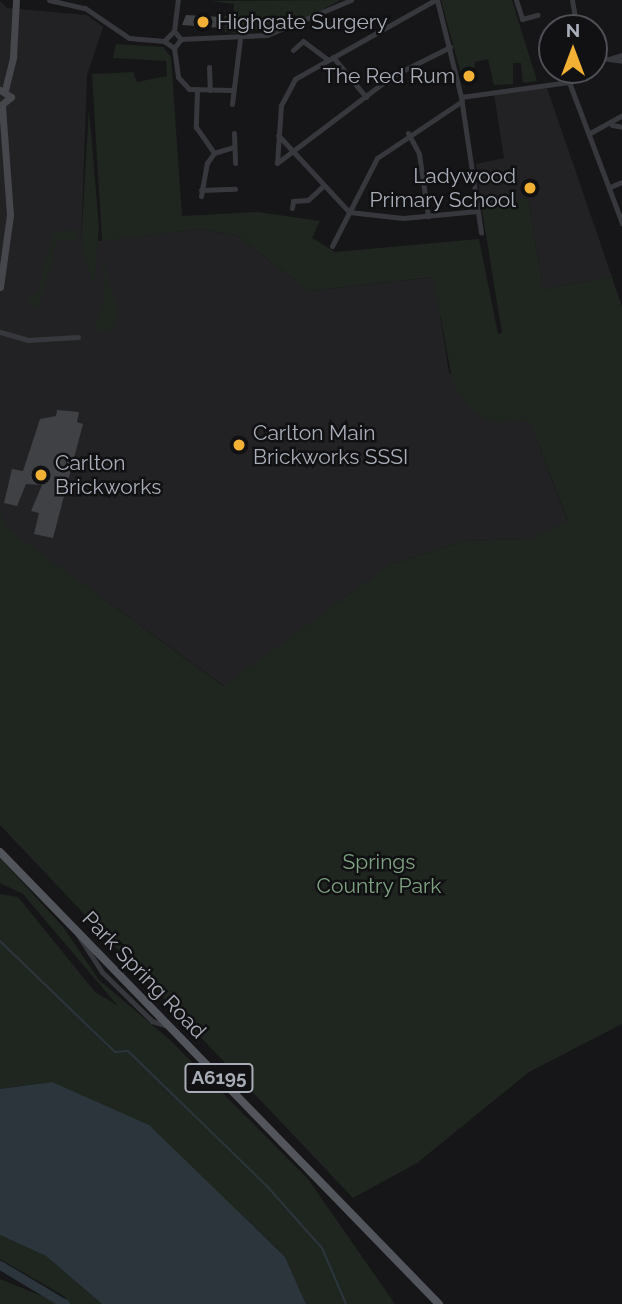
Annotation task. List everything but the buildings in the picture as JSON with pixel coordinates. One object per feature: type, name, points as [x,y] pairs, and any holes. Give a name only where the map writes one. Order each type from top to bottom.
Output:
[{"type":"main road","name":"Park Spring Road","points":[[0,852],[439,1304]]},
{"type":"street","points":[[0,287],[10,215],[1,106],[11,100],[3,90],[13,57],[16,0]]},
{"type":"street","points":[[49,0],[85,8],[129,38],[164,41],[174,48]]},
{"type":"street","points":[[164,41],[174,32],[178,0]]},
{"type":"street","points":[[174,32],[181,39],[240,39],[318,18],[351,0]]},
{"type":"street","points":[[450,47],[436,50],[366,97],[296,154],[276,163],[278,135],[290,86],[330,58],[436,0],[450,47],[461,99],[481,233]]},
{"type":"street","points":[[516,0],[522,19],[537,15]]},
{"type":"street","points":[[181,39],[174,48],[178,77],[197,90],[231,90]]},
{"type":"street","points":[[232,104],[231,90],[240,39]]},
{"type":"street","points":[[293,50],[303,41],[330,58],[366,97]]},
{"type":"street","points":[[612,58],[622,55]]},
{"type":"street","points":[[608,58],[622,61]]},
{"type":"street","points":[[209,67],[209,90]]},
{"type":"street","points":[[332,246],[377,158],[408,133],[461,99],[556,84]]},
{"type":"street","points":[[570,84],[622,223]]},
{"type":"street","points":[[197,90],[196,127],[214,153]]},
{"type":"street","points":[[590,133],[612,125],[622,115]]},
{"type":"street","points":[[612,125],[622,127]]},
{"type":"street","points":[[408,133],[419,154],[428,216]]},
{"type":"street","points":[[234,134],[235,163]]},
{"type":"street","points":[[278,135],[349,212],[365,217],[428,216],[478,211]]},
{"type":"street","points":[[234,147],[214,153],[202,171],[201,193],[235,189]]},
{"type":"street","points":[[610,187],[622,182]]},
{"type":"street","points":[[292,208],[293,201],[308,200],[323,186]]},
{"type":"street","points":[[0,332],[28,340],[78,337]]},
{"type":"shaded area","points":[[0,1],[7,8],[87,15],[103,27],[87,75],[81,243],[200,229],[236,235],[309,291],[434,277],[449,373],[530,422],[568,522],[530,539],[464,541],[389,565],[224,686],[7,529],[0,514]]},
{"type":"shaded area","name":"Ladywood Primary School","points":[[547,88],[612,277],[543,289],[528,198],[481,205],[476,164],[504,158],[494,94]]},
{"type":"shaded area","points":[[52,1082],[149,1125],[285,1257],[306,1304],[102,1304],[46,1256],[0,1235],[0,1089]]},
{"type":"green space","points":[[340,0],[313,15],[245,34],[225,32],[224,16],[234,16],[234,4],[210,1]]},
{"type":"green space","points":[[441,0],[512,0],[537,81],[523,83],[521,63],[513,63],[513,84],[494,85],[488,59],[475,62],[474,72],[461,74]]},
{"type":"green space","name":"Springs Country Park","points":[[116,44],[163,47],[171,57],[182,216],[258,212],[320,221],[312,238],[335,252],[479,239],[498,334],[502,333],[481,205],[528,198],[543,289],[612,277],[622,307],[622,1024],[529,1072],[417,1163],[353,1198],[0,825],[0,514],[8,529],[223,686],[389,565],[464,541],[530,539],[568,521],[530,422],[493,423],[473,412],[453,384],[433,277],[309,291],[236,235],[200,229],[102,241],[92,74],[133,72],[137,82],[167,76],[166,61],[113,58]]},
{"type":"green space","points":[[89,109],[99,227],[94,286],[81,243]]},
{"type":"green space","points":[[77,230],[77,240],[58,239],[39,307],[28,305],[30,294],[37,295],[53,232]]},
{"type":"green space","points":[[102,257],[119,312],[113,329],[99,332],[94,330],[105,301]]},
{"type":"green space","points":[[0,858],[64,928],[99,980],[170,1040],[308,1179],[395,1304],[306,1304],[285,1257],[52,1082],[0,1089],[0,894],[18,897],[95,992],[118,1006],[23,894],[0,883]]},
{"type":"green space","points":[[0,1235],[46,1256],[102,1304],[69,1304],[64,1296],[0,1259]]},
{"type":"green space","points":[[0,1279],[59,1303],[59,1304],[0,1304]]},
{"type":"waterway","points":[[0,941],[115,1052],[128,1051],[266,1185],[322,1248],[346,1304]]},
{"type":"waterway","points":[[0,1265],[65,1304]]},
{"type":"place","name":"Highgate Surgery","points":[[203,22]]},
{"type":"place","name":"The Red Rum","points":[[469,76]]},
{"type":"place","name":"Ladywood Primary School","points":[[530,188]]},
{"type":"place","name":"Carlton Main Brickworks SSSI","points":[[239,445]]},
{"type":"place","name":"Carlton Brickworks","points":[[41,475]]}]
